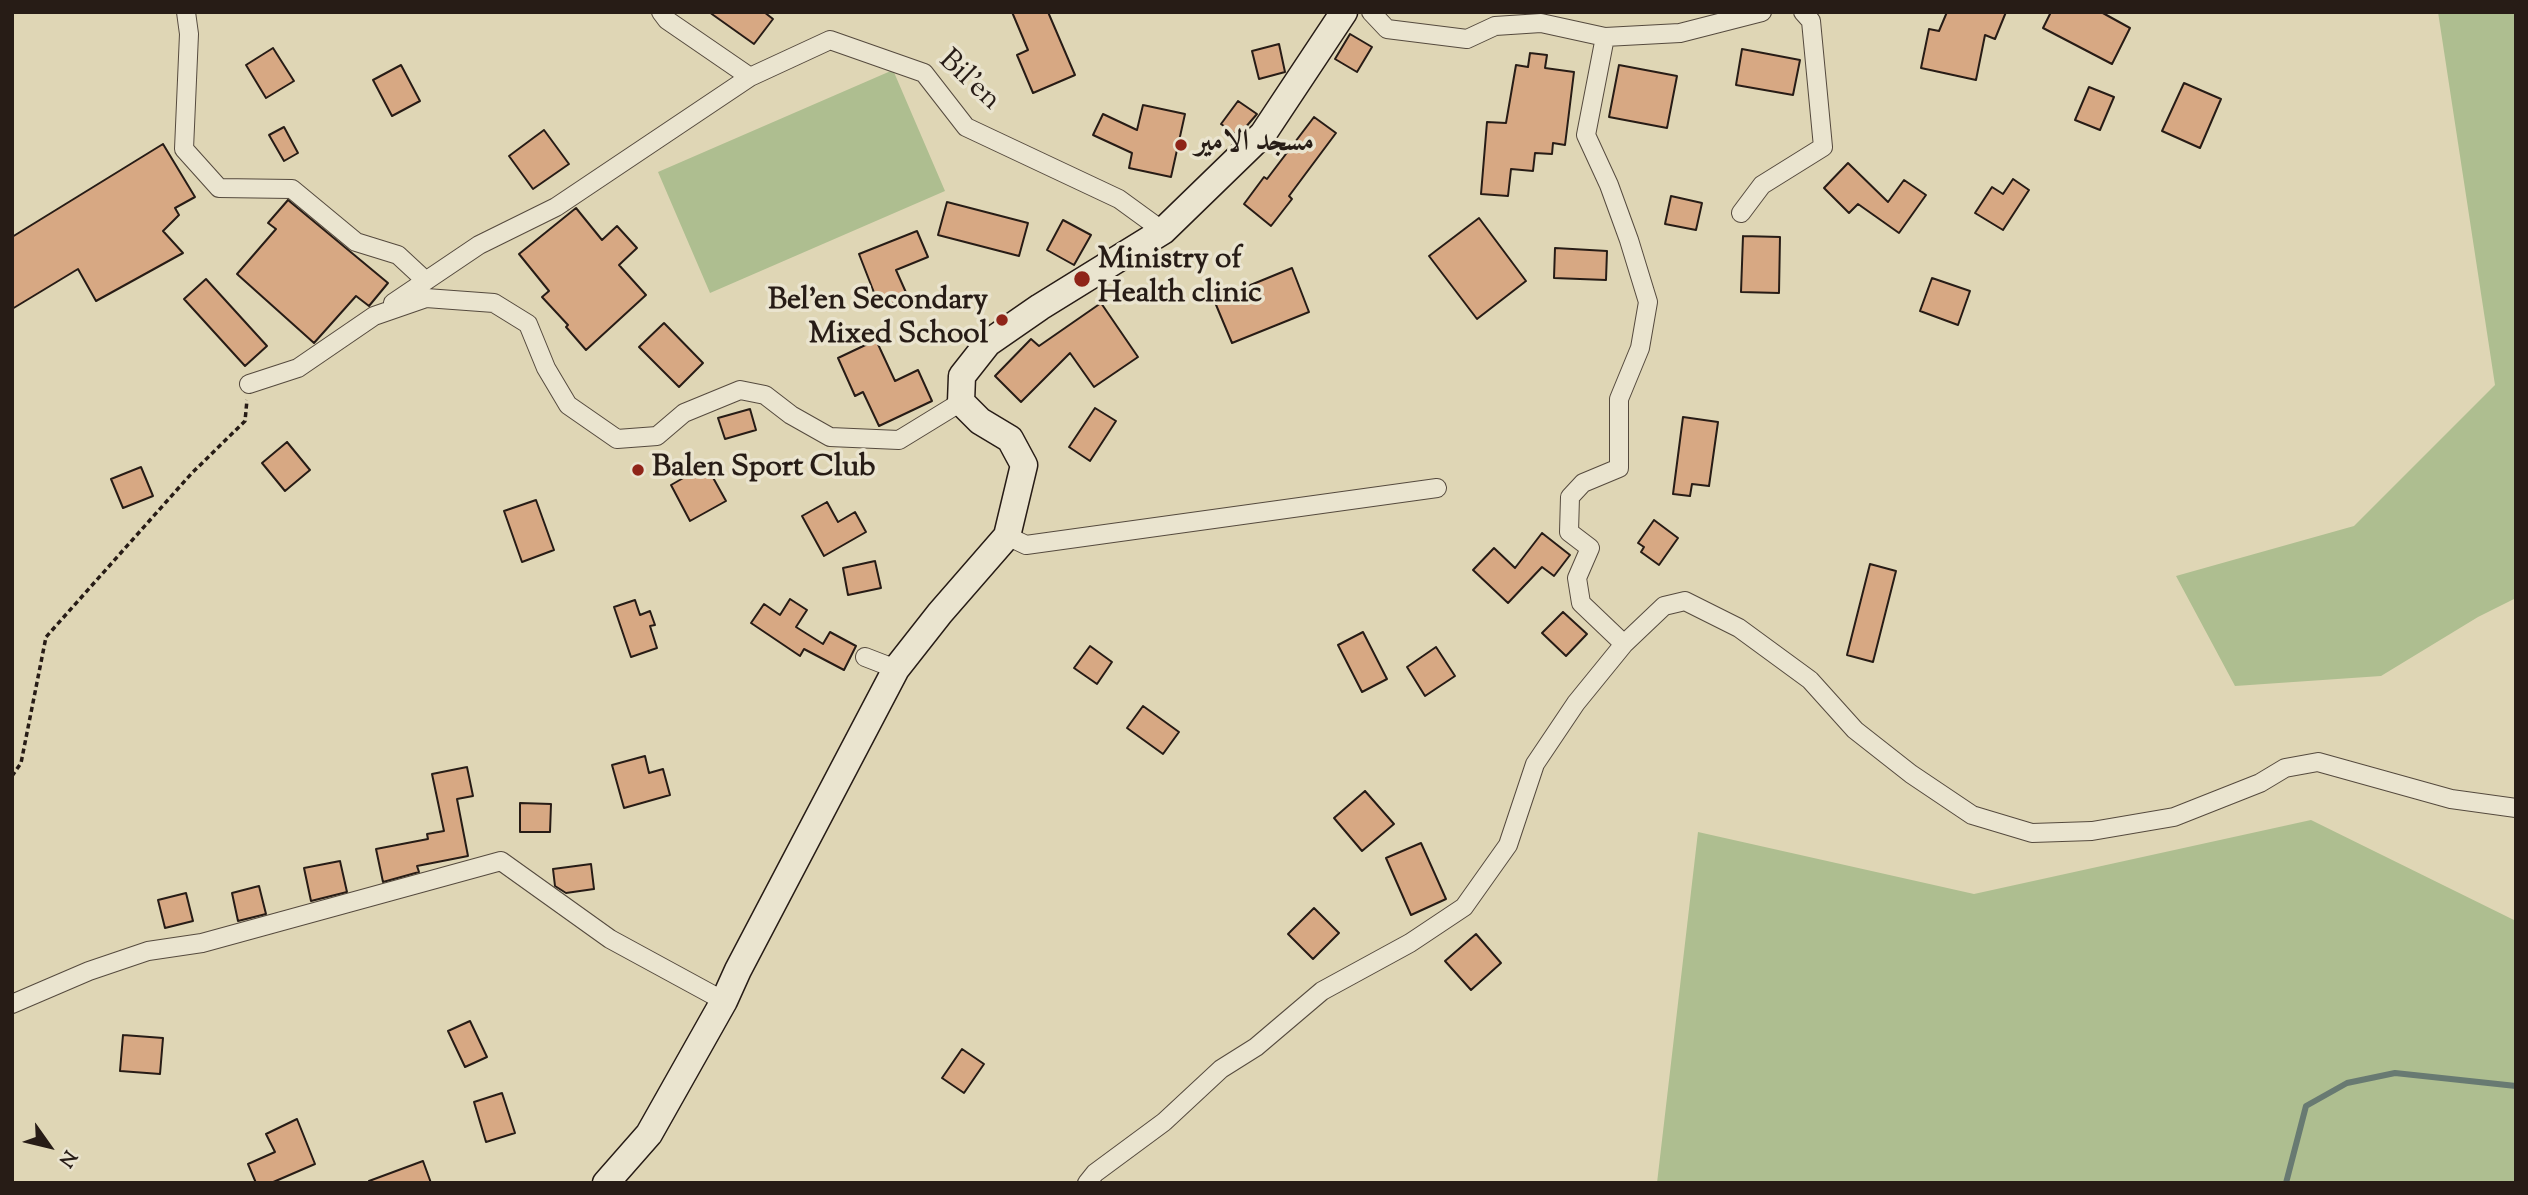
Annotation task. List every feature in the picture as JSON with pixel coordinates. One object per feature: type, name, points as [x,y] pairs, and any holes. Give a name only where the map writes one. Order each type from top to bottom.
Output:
[{"type":"street","points":[[186,12],[189,34],[184,149],[219,188],[292,189],[356,242],[398,255],[426,281]]},
{"type":"street","points":[[661,12],[667,20],[750,76]]},
{"type":"street","points":[[606,1183],[649,1134],[724,1001],[897,669],[940,613],[1007,536],[1024,465],[1010,439],[980,421],[961,402],[962,376],[988,343],[1040,307],[1163,231],[1263,134],[1345,12]]},
{"type":"street","points":[[1371,12],[1387,29],[1467,38],[1495,26],[1541,23],[1605,37],[1680,33],[1762,12]]},
{"type":"street","points":[[1741,213],[1762,185],[1822,147],[1811,21],[1802,12]]},
{"type":"street","points":[[1605,37],[1586,135],[1625,229],[1648,302],[1640,348],[1619,399],[1619,468],[1583,483],[1570,498],[1569,532],[1590,548],[1577,578],[1581,603],[1624,644]]},
{"type":"street","name":"Bil'en","points":[[374,316],[479,245],[556,207],[750,76],[830,40],[924,72],[966,127],[1119,199],[1163,231]]},
{"type":"street","points":[[249,384],[298,368],[374,316],[426,298],[494,303],[528,324],[546,368],[568,405],[617,439],[657,436],[684,413],[740,390],[765,395],[791,415],[830,437],[899,440],[961,402]]},
{"type":"street","points":[[1007,536],[1026,545],[1437,488]]},
{"type":"street","points":[[1087,1183],[1095,1172],[1164,1122],[1221,1069],[1256,1047],[1321,990],[1410,943],[1464,907],[1508,845],[1535,764],[1576,703],[1624,644],[1664,606],[1685,601],[1739,628],[1810,680],[1855,730],[1911,774],[1972,815],[2032,833],[2092,831],[2174,817],[2260,783],[2285,768],[2318,762],[2451,799],[2516,808]]},
{"type":"street","points":[[865,657],[897,669]]},
{"type":"street","points":[[12,1004],[89,971],[148,951],[214,940],[502,861],[610,939],[724,1001]]},
{"type":"path","points":[[12,776],[21,762],[46,637],[191,474],[245,421],[249,384]]},
{"type":"green space","points":[[2438,12],[2516,12],[2516,598],[2478,617],[2381,676],[2235,686],[2176,576],[2354,526],[2495,385]]},
{"type":"green space","points":[[893,70],[945,191],[710,293],[658,172]]},
{"type":"green space","points":[[2311,820],[2516,921],[2516,1183],[1657,1183],[1698,832],[1974,894]]},
{"type":"building","points":[[709,12],[764,12],[773,19],[754,44]]},
{"type":"building","points":[[1012,12],[1048,12],[1075,75],[1033,93],[1017,55],[1028,50]]},
{"type":"building","points":[[1947,12],[2006,12],[1995,39],[1985,35],[1976,80],[1921,68],[1929,29],[1939,31]]},
{"type":"building","points":[[2051,12],[2101,12],[2130,28],[2112,64],[2043,28]]},
{"type":"building","points":[[1350,34],[1372,47],[1357,72],[1335,59]]},
{"type":"building","points":[[1279,44],[1285,72],[1259,79],[1252,51]]},
{"type":"building","points":[[273,48],[294,81],[266,98],[246,65]]},
{"type":"building","points":[[1742,49],[1800,60],[1793,95],[1736,85]]},
{"type":"building","points":[[1530,53],[1547,55],[1545,68],[1574,72],[1565,145],[1553,143],[1552,154],[1535,153],[1533,171],[1511,169],[1508,196],[1481,194],[1487,122],[1506,123],[1516,65],[1528,67]]},
{"type":"building","points":[[401,65],[420,101],[392,116],[373,80]]},
{"type":"building","points":[[1619,65],[1677,76],[1667,128],[1609,117]]},
{"type":"building","points":[[2184,83],[2221,99],[2200,148],[2162,131]]},
{"type":"building","points":[[2089,87],[2114,97],[2100,130],[2075,120]]},
{"type":"building","points":[[1238,101],[1257,114],[1238,136],[1221,124]]},
{"type":"building","points":[[1143,105],[1185,114],[1171,177],[1129,168],[1132,153],[1093,135],[1103,114],[1137,130]]},
{"type":"building","points":[[1314,117],[1336,133],[1289,196],[1292,199],[1271,226],[1244,204],[1264,177],[1267,179]]},
{"type":"building","points":[[284,127],[298,153],[284,161],[269,135]]},
{"type":"building","points":[[544,130],[569,164],[533,189],[509,156]]},
{"type":"building","points":[[163,144],[195,197],[175,208],[179,215],[163,231],[183,253],[96,301],[78,269],[12,309],[12,237]]},
{"type":"building","points":[[1848,163],[1888,202],[1904,180],[1926,195],[1899,233],[1858,204],[1849,213],[1824,188]]},
{"type":"building","points":[[2013,179],[2029,190],[2003,230],[1975,213],[1992,187],[2003,194]]},
{"type":"building","points":[[1671,196],[1702,203],[1696,230],[1665,224]]},
{"type":"building","points":[[288,200],[388,283],[369,306],[356,296],[314,343],[237,274],[276,229],[268,223]]},
{"type":"building","points":[[947,202],[1028,223],[1019,256],[938,235]]},
{"type":"building","points":[[576,208],[602,240],[617,226],[637,248],[619,265],[646,295],[586,350],[566,327],[568,325],[542,297],[549,291],[519,254]]},
{"type":"building","points":[[1479,218],[1526,281],[1477,319],[1429,256]]},
{"type":"building","points":[[1063,220],[1091,235],[1074,265],[1047,250]]},
{"type":"building","points":[[917,231],[928,257],[896,270],[908,297],[880,308],[859,254]]},
{"type":"building","points":[[1743,236],[1780,237],[1779,293],[1741,292]]},
{"type":"building","points":[[1555,248],[1607,251],[1606,280],[1554,278]]},
{"type":"building","points":[[1292,268],[1309,312],[1232,343],[1214,300]]},
{"type":"building","points":[[1932,278],[1970,291],[1958,325],[1920,311]]},
{"type":"building","points":[[206,279],[267,346],[245,366],[184,299]]},
{"type":"building","points":[[1101,303],[1138,357],[1094,387],[1070,353],[1021,402],[995,376],[1031,339],[1039,346]]},
{"type":"building","points":[[664,323],[703,363],[679,387],[639,347]]},
{"type":"building","points":[[876,340],[895,381],[918,370],[932,401],[879,426],[863,392],[855,396],[838,358]]},
{"type":"building","points":[[1095,408],[1116,421],[1090,461],[1069,447]]},
{"type":"building","points":[[750,409],[756,430],[725,439],[718,418]]},
{"type":"building","points":[[1683,417],[1718,422],[1709,486],[1692,484],[1690,496],[1673,494]]},
{"type":"building","points":[[287,442],[310,470],[285,491],[262,463]]},
{"type":"building","points":[[706,465],[726,501],[690,521],[671,485]]},
{"type":"building","points":[[141,467],[153,496],[123,508],[111,479]]},
{"type":"building","points":[[536,500],[554,550],[522,562],[504,511]]},
{"type":"building","points":[[827,502],[838,522],[855,512],[866,532],[824,556],[802,516]]},
{"type":"building","points":[[1654,520],[1678,538],[1659,565],[1641,552],[1644,547],[1638,543]]},
{"type":"building","points":[[1542,533],[1570,555],[1554,576],[1542,567],[1508,603],[1473,570],[1494,548],[1515,568]]},
{"type":"building","points":[[875,561],[881,588],[848,595],[843,568]]},
{"type":"building","points":[[1870,564],[1896,571],[1873,662],[1847,655]]},
{"type":"building","points":[[790,599],[807,610],[796,627],[823,644],[830,632],[856,646],[844,670],[804,649],[800,656],[751,623],[764,604],[780,615]]},
{"type":"building","points":[[635,600],[640,615],[650,611],[655,625],[650,626],[657,648],[631,657],[614,607]]},
{"type":"building","points":[[1563,612],[1587,634],[1566,656],[1542,633]]},
{"type":"building","points":[[1363,632],[1387,679],[1362,692],[1338,645]]},
{"type":"building","points":[[1090,646],[1112,662],[1097,684],[1074,668]]},
{"type":"building","points":[[1436,647],[1455,676],[1425,696],[1407,667]]},
{"type":"building","points":[[1143,706],[1179,732],[1163,754],[1127,728]]},
{"type":"building","points":[[645,756],[649,773],[663,769],[670,795],[624,808],[612,765]]},
{"type":"building","points":[[467,767],[473,796],[457,799],[468,856],[417,866],[419,872],[383,882],[376,849],[428,839],[427,834],[444,831],[432,774]]},
{"type":"building","points":[[1365,791],[1394,824],[1362,851],[1334,818]]},
{"type":"building","points":[[520,803],[551,804],[550,832],[520,832]]},
{"type":"building","points":[[1421,843],[1446,899],[1411,915],[1386,858]]},
{"type":"building","points":[[340,861],[347,892],[311,901],[304,868]]},
{"type":"building","points":[[591,864],[594,889],[566,893],[555,886],[553,869]]},
{"type":"building","points":[[259,886],[266,914],[238,921],[232,893]]},
{"type":"building","points":[[186,893],[193,921],[165,928],[158,900]]},
{"type":"building","points":[[1314,908],[1339,933],[1313,959],[1288,934]]},
{"type":"building","points":[[1476,934],[1501,963],[1471,990],[1445,961]]},
{"type":"building","points":[[470,1021],[487,1057],[465,1067],[448,1031]]},
{"type":"building","points":[[123,1035],[163,1038],[160,1074],[120,1071]]},
{"type":"building","points":[[962,1049],[984,1064],[964,1093],[942,1078]]},
{"type":"building","points":[[502,1093],[515,1133],[486,1142],[474,1102]]},
{"type":"building","points":[[297,1119],[315,1164],[271,1183],[256,1183],[248,1164],[275,1152],[266,1134]]},
{"type":"building","points":[[423,1161],[431,1183],[369,1183],[369,1181]]},
{"type":"waterway","points":[[2286,1183],[2306,1106],[2347,1083],[2395,1073],[2516,1086]]},
{"type":"place","name":"مسجد الامير","points":[[1181,145]]},
{"type":"place","name":"Ministry of Health clinic","points":[[1082,279]]},
{"type":"place","name":"Bel'en Secondary Mixed School","points":[[1002,320]]},
{"type":"place","name":"Balen Sport Club","points":[[638,470]]}]
